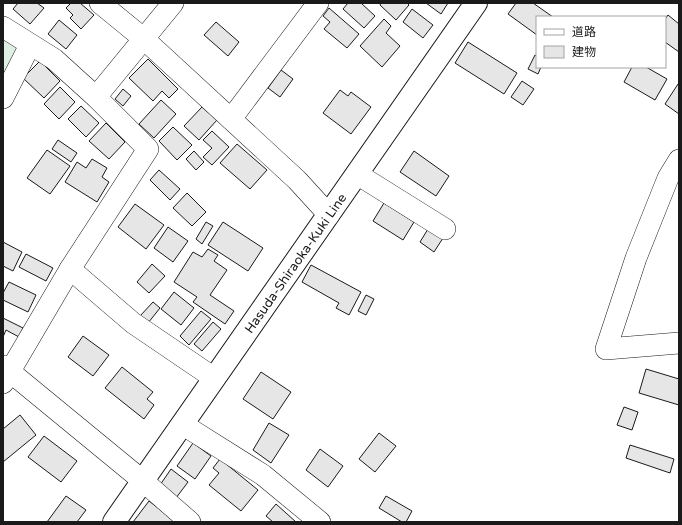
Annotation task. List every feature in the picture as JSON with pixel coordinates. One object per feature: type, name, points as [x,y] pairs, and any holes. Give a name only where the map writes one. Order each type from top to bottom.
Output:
[{"type":"main road","name":"Hasuda-Shiraoka-Kuki Line","points":[[114,522],[476,3]]},
{"type":"street","points":[[100,3],[144,39],[297,180],[329,215]]},
{"type":"street","points":[[96,97],[173,3]]},
{"type":"street","points":[[231,119],[318,3]]},
{"type":"street","points":[[3,27],[54,59],[96,97],[148,149],[5,373],[143,481],[190,522]]},
{"type":"street","points":[[3,98],[30,44]]},
{"type":"street","points":[[679,160],[668,178],[636,258],[606,349],[679,343]]},
{"type":"street","points":[[357,174],[446,229]]},
{"type":"street","points":[[70,270],[134,323],[214,378]]},
{"type":"street","points":[[182,424],[263,475],[320,522]]},
{"type":"green space","points":[[3,35],[19,44],[3,77]]},
{"type":"building","points":[[18,3],[37,3],[44,8],[30,24],[13,9]]},
{"type":"building","points":[[71,3],[80,3],[94,15],[81,29],[70,18],[73,15],[66,8]]},
{"type":"building","points":[[348,3],[361,3],[375,16],[364,28],[343,9]]},
{"type":"building","points":[[381,3],[407,3],[409,5],[396,20],[380,5]]},
{"type":"building","points":[[426,3],[448,3],[441,14]]},
{"type":"building","points":[[516,3],[533,3],[552,16],[536,16],[536,34],[508,14]]},
{"type":"building","points":[[329,8],[359,34],[347,48],[324,29],[330,22],[323,16]]},
{"type":"building","points":[[412,9],[433,25],[423,38],[403,22]]},
{"type":"building","points":[[668,15],[679,24],[679,52],[666,43],[666,18]]},
{"type":"building","points":[[384,19],[391,26],[386,33],[400,46],[382,67],[360,46]]},
{"type":"building","points":[[59,20],[77,35],[66,49],[48,34]]},
{"type":"building","points":[[216,22],[239,42],[228,56],[204,35]]},
{"type":"building","points":[[468,42],[517,73],[504,94],[455,63]]},
{"type":"building","points":[[536,56],[536,68],[541,68],[538,74],[528,69]]},
{"type":"building","points":[[148,59],[178,89],[169,98],[162,91],[153,101],[129,78]]},
{"type":"building","points":[[40,61],[60,81],[44,98],[23,78]]},
{"type":"building","points":[[631,68],[648,68],[667,79],[655,100],[624,82]]},
{"type":"building","points":[[281,70],[293,79],[280,97],[268,88]]},
{"type":"building","points":[[522,81],[534,89],[523,105],[511,97]]},
{"type":"building","points":[[678,84],[679,85],[679,114],[665,104]]},
{"type":"building","points":[[60,87],[75,102],[59,119],[44,104]]},
{"type":"building","points":[[123,89],[131,96],[123,106],[115,99]]},
{"type":"building","points":[[340,90],[348,96],[351,92],[371,107],[351,134],[323,113]]},
{"type":"building","points":[[161,100],[176,114],[154,138],[139,124]]},
{"type":"building","points":[[81,106],[99,123],[86,137],[68,119]]},
{"type":"building","points":[[202,107],[217,120],[199,140],[184,126]]},
{"type":"building","points":[[106,123],[125,142],[109,159],[89,141]]},
{"type":"building","points":[[173,127],[192,145],[177,160],[159,141]]},
{"type":"building","points":[[212,131],[229,147],[212,165],[203,157],[212,148],[203,140]]},
{"type":"building","points":[[58,140],[77,153],[71,162],[52,149]]},
{"type":"building","points":[[237,144],[267,170],[250,189],[220,163]]},
{"type":"building","points":[[47,150],[70,166],[50,194],[27,178]]},
{"type":"building","points":[[194,151],[204,162],[196,170],[186,159]]},
{"type":"building","points":[[414,151],[449,176],[436,196],[400,172]]},
{"type":"building","points":[[92,159],[107,168],[102,177],[109,182],[97,202],[65,182],[77,162],[86,168]]},
{"type":"building","points":[[159,170],[180,189],[170,200],[150,180]]},
{"type":"building","points":[[187,193],[206,212],[192,226],[173,208]]},
{"type":"building","points":[[384,203],[414,222],[403,240],[373,221]]},
{"type":"building","points":[[135,204],[164,225],[146,249],[118,227]]},
{"type":"building","points":[[206,222],[213,226],[202,244],[196,239]]},
{"type":"building","points":[[223,222],[263,248],[248,271],[208,245]]},
{"type":"building","points":[[168,227],[188,241],[173,262],[154,248]]},
{"type":"building","points":[[428,229],[443,238],[434,252],[420,242]]},
{"type":"building","points":[[3,242],[22,252],[13,271],[3,266]]},
{"type":"building","points":[[208,249],[218,255],[214,261],[227,270],[210,295],[234,311],[225,324],[193,302],[197,297],[174,282],[193,252],[202,257]]},
{"type":"building","points":[[26,254],[53,268],[46,281],[19,267]]},
{"type":"building","points":[[152,264],[165,276],[149,293],[137,282]]},
{"type":"building","points":[[311,265],[361,292],[349,315],[336,308],[339,303],[302,282]]},
{"type":"building","points":[[9,282],[36,295],[28,312],[3,300],[3,293]]},
{"type":"building","points":[[174,292],[194,308],[181,325],[161,309]]},
{"type":"building","points":[[366,295],[374,299],[366,315],[358,311]]},
{"type":"building","points":[[153,302],[160,308],[148,323],[140,316]]},
{"type":"building","points":[[201,311],[211,319],[189,345],[180,336]]},
{"type":"building","points":[[3,318],[23,328],[19,337],[6,330],[3,337]]},
{"type":"building","points":[[213,322],[221,329],[202,351],[194,344]]},
{"type":"building","points":[[83,336],[109,355],[93,376],[68,357]]},
{"type":"building","points":[[122,367],[153,392],[147,399],[154,405],[144,419],[105,388]]},
{"type":"building","points":[[646,369],[679,379],[679,405],[639,393]]},
{"type":"building","points":[[261,372],[291,392],[273,419],[243,399]]},
{"type":"building","points":[[624,407],[638,412],[632,430],[617,425]]},
{"type":"building","points":[[20,415],[36,435],[3,462],[3,429]]},
{"type":"building","points":[[269,423],[289,435],[271,463],[253,450]]},
{"type":"building","points":[[379,433],[396,446],[375,472],[359,459]]},
{"type":"building","points":[[44,436],[77,461],[61,482],[28,457]]},
{"type":"building","points":[[193,443],[211,456],[195,479],[177,466]]},
{"type":"building","points":[[630,445],[674,459],[670,473],[626,458]]},
{"type":"building","points":[[320,449],[343,466],[328,487],[306,470]]},
{"type":"building","points":[[220,459],[258,490],[241,511],[209,485],[219,473],[213,468]]},
{"type":"building","points":[[171,469],[188,482],[176,498],[160,485]]},
{"type":"building","points":[[66,496],[86,510],[77,522],[47,522]]},
{"type":"building","points":[[386,496],[412,511],[406,522],[402,522],[379,508]]},
{"type":"building","points":[[149,501],[176,522],[133,522]]},
{"type":"building","points":[[276,504],[296,522],[273,522],[266,516]]}]
